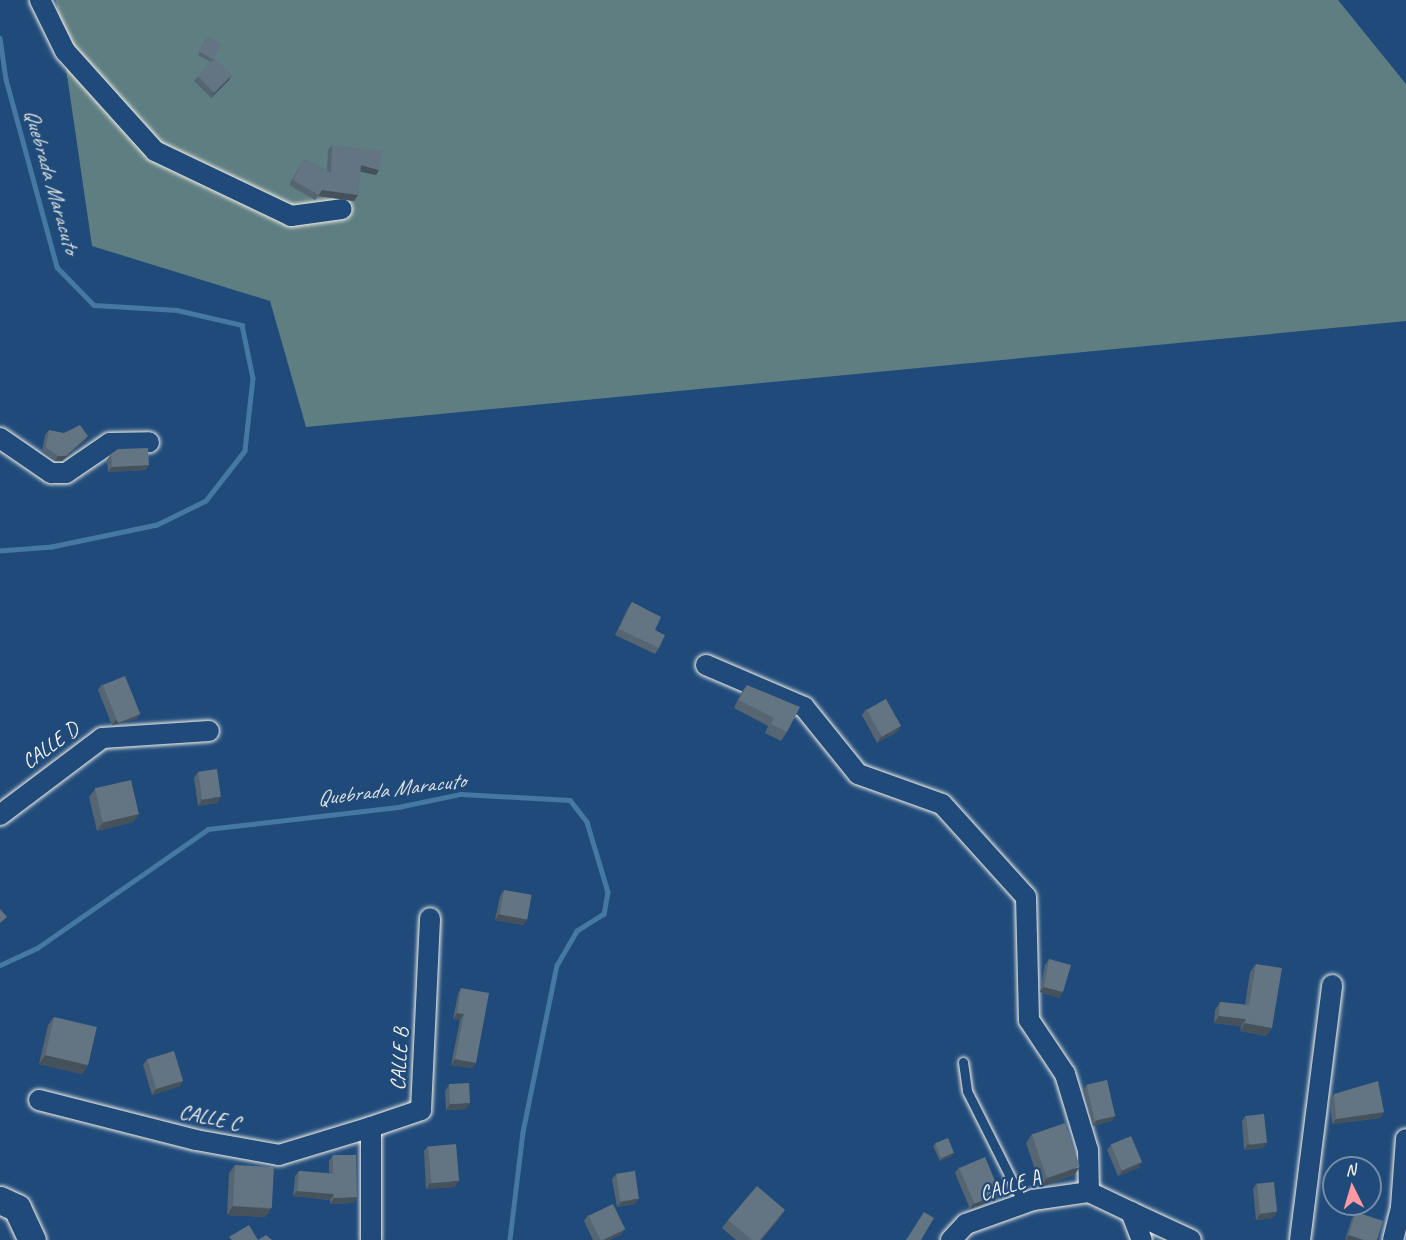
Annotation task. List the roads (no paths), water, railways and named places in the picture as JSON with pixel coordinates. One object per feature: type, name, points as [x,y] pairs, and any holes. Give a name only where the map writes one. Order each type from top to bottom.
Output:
[{"type":"street","points":[[40,0],[65,51],[155,151],[291,216],[342,209]]},
{"type":"street","points":[[0,438],[51,473],[66,473],[110,443],[149,442]]},
{"type":"street","points":[[706,665],[804,707],[858,774],[942,804],[1026,897],[1029,1020],[1065,1074],[1088,1150],[1089,1192],[1191,1240]]},
{"type":"street","name":"CALLE D","points":[[0,815],[102,738],[208,731]]},
{"type":"street","name":"CALLE B","points":[[371,1127],[421,1110],[430,918]]},
{"type":"street","points":[[1300,1240],[1332,985]]},
{"type":"street","name":"CALLE C","points":[[39,1100],[196,1140],[279,1155],[371,1127]]},
{"type":"street","points":[[371,1127],[371,1240]]},
{"type":"street","points":[[1393,1240],[1401,1207],[1406,1139]]},
{"type":"street","name":"CALLE A","points":[[951,1240],[966,1224],[1023,1203],[1089,1192]]},
{"type":"street","points":[[0,1200],[17,1208],[32,1240]]},
{"type":"street","points":[[1131,1212],[1142,1240]]},
{"type":"lane","points":[[963,1062],[967,1091],[1023,1203]]},
{"type":"waterway","name":"Quebrada Maracuto","points":[[0,38],[6,79],[57,267],[94,305],[177,310],[242,325],[253,378],[245,451],[206,501],[157,525],[52,547],[0,551]]},
{"type":"waterway","name":"Quebrada Maracuto","points":[[0,965],[37,948],[208,829],[398,807],[461,794],[570,800],[587,822],[608,892],[604,914],[577,931],[557,965],[523,1132],[510,1240]]}]
